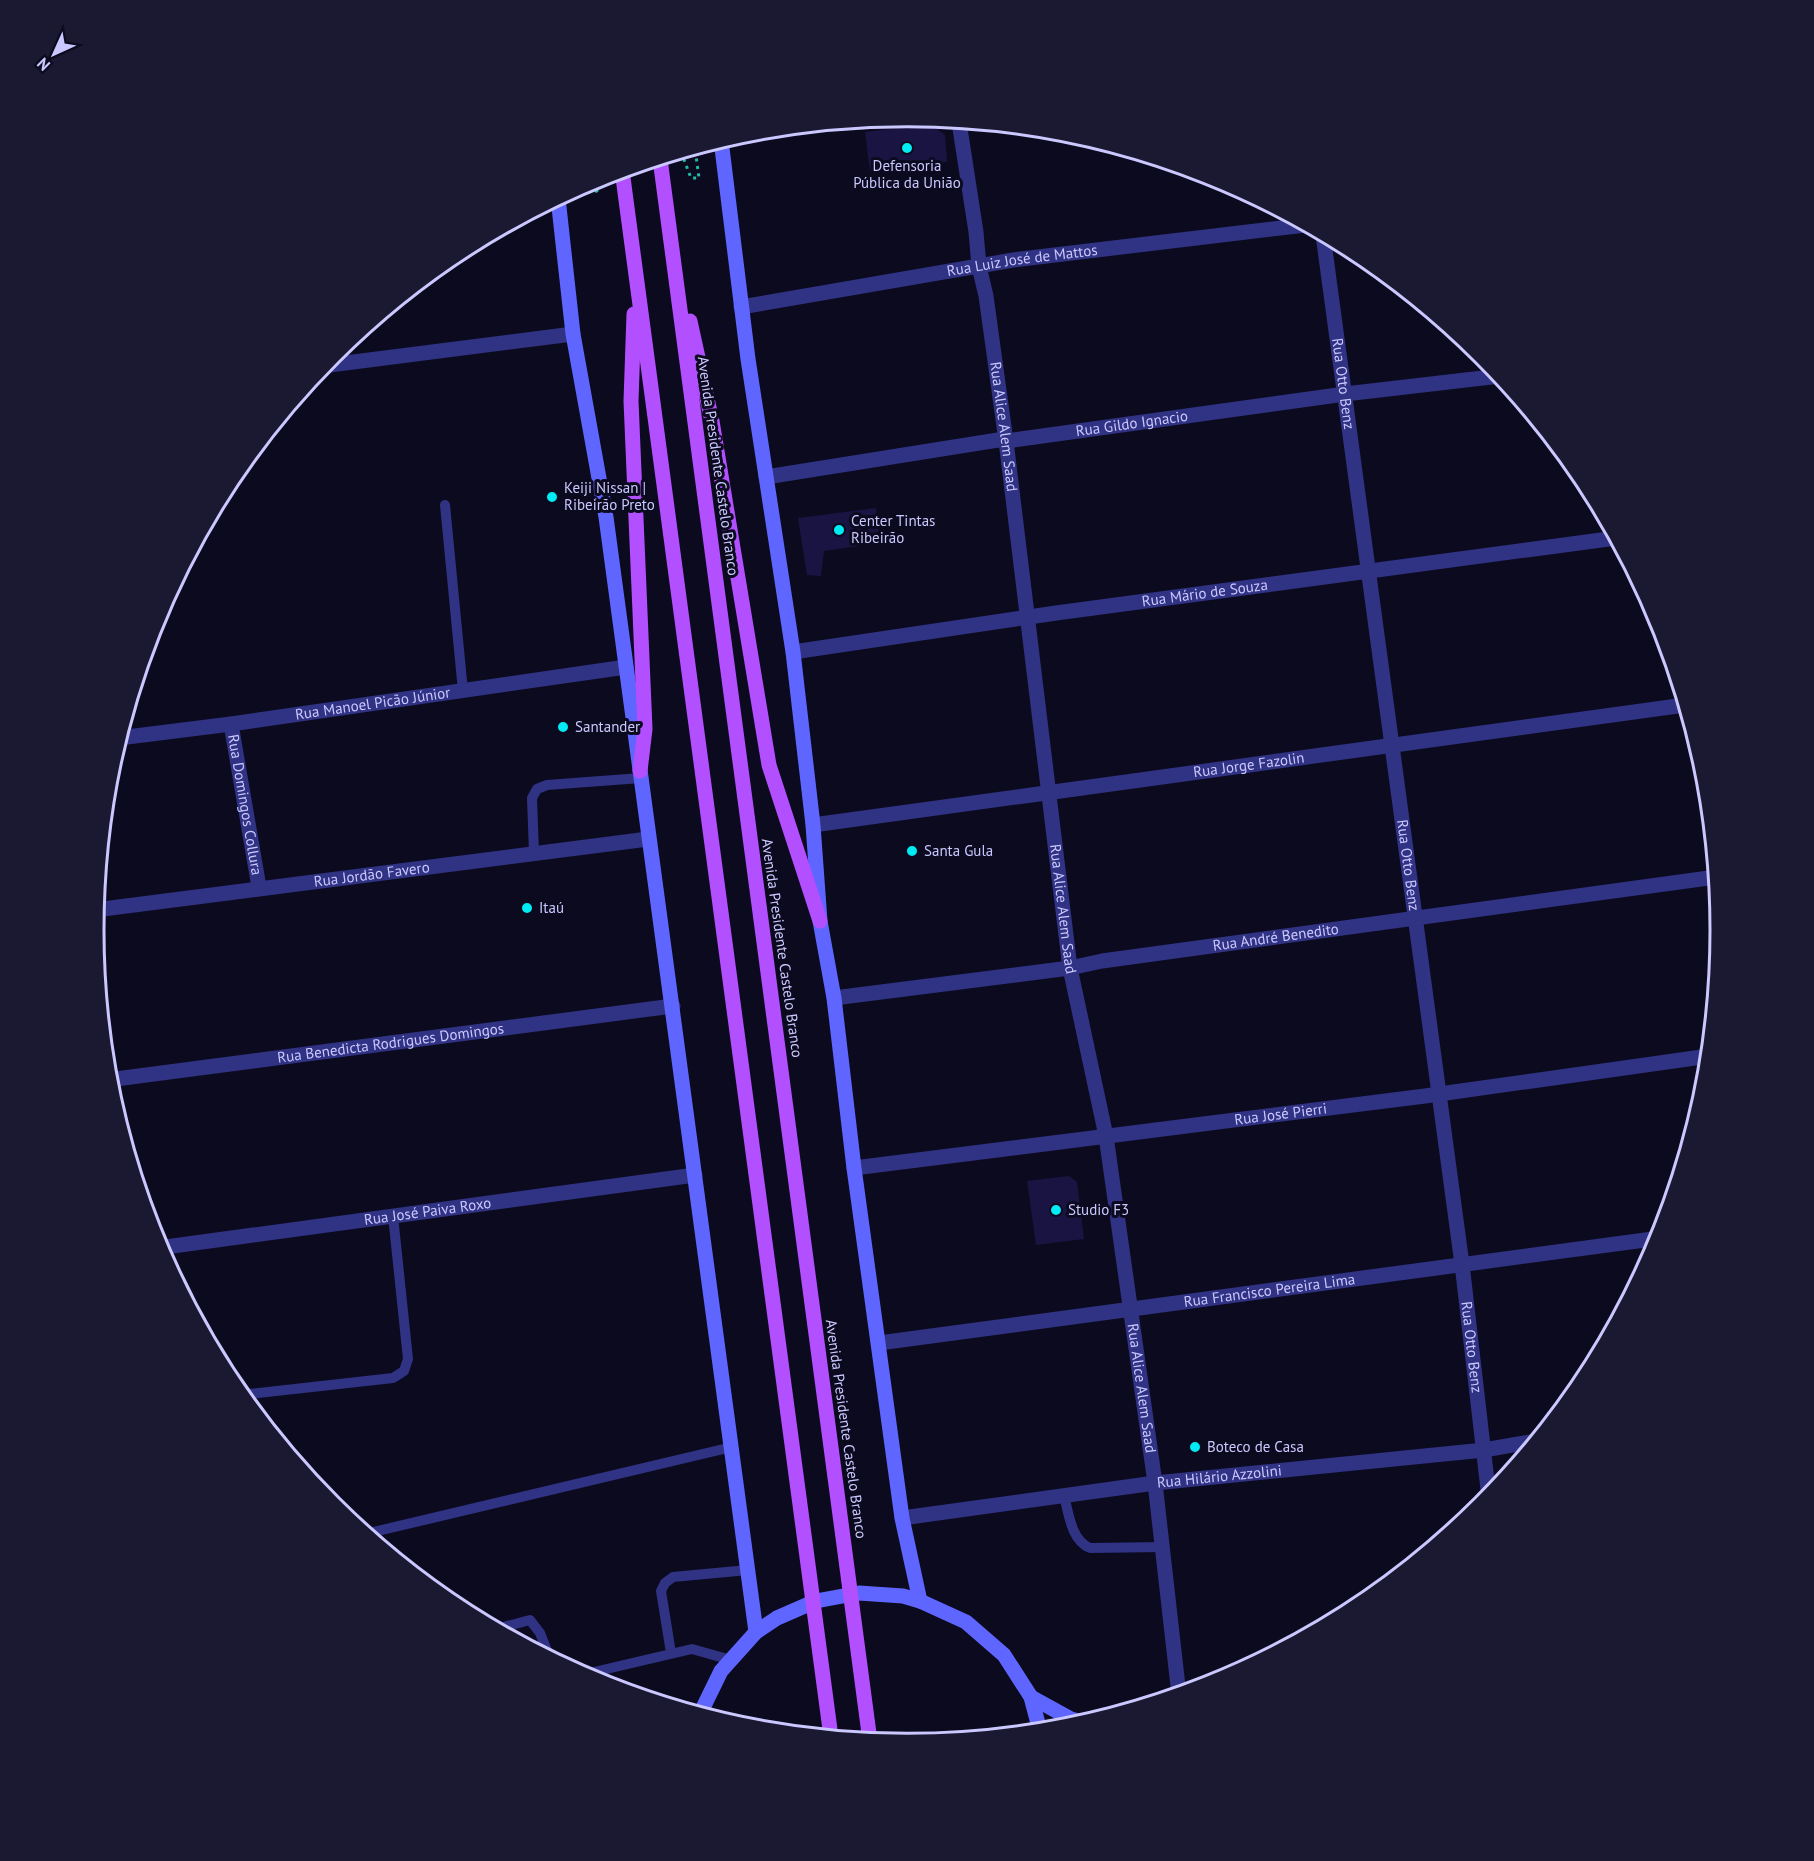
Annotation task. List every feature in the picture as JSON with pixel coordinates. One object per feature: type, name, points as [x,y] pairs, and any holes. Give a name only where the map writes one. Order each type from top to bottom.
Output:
[{"type":"main road","points":[[722,149],[741,307],[793,652],[813,825],[820,921],[834,998],[854,1168],[902,1518],[920,1601]]},
{"type":"main road","name":"Avenida Presidente Castelo Branco","points":[[661,166],[869,1733]]},
{"type":"main road","points":[[623,179],[830,1730]]},
{"type":"main road","points":[[559,207],[573,334],[606,518],[756,1632]]},
{"type":"main road","points":[[668,225],[712,421],[769,765],[820,921]]},
{"type":"main road","points":[[636,272],[631,401],[645,729],[640,775]]},
{"type":"main road","points":[[703,1708],[721,1671],[756,1632],[777,1618],[816,1600],[859,1593],[903,1596],[920,1601],[966,1622],[1004,1655],[1031,1697],[1038,1723]]},
{"type":"main road","points":[[1031,1697],[1069,1718]]},
{"type":"street","name":"Rua Alice Alem Saad","points":[[960,129],[1006,441],[1070,968],[1106,1136],[1155,1483],[1178,1686]]},
{"type":"street","name":"Rua Luiz José de Mattos","points":[[741,307],[979,266],[1293,227]]},
{"type":"street","name":"Rua Otto Benz","points":[[1324,244],[1462,1264],[1488,1485]]},
{"type":"street","points":[[337,364],[573,334]]},
{"type":"street","name":"Rua Gildo Ignacio","points":[[766,477],[998,440],[1006,441],[1345,394],[1489,377]]},
{"type":"street","name":"Rua Mário de Souza","points":[[793,652],[1369,570],[1608,539]]},
{"type":"street","name":"Rua Manoel Picão Júnior","points":[[128,737],[626,667]]},
{"type":"street","name":"Rua Jorge Fazolin","points":[[813,825],[1678,706]]},
{"type":"street","name":"Rua Domingos Collura","points":[[231,724],[259,887]]},
{"type":"street","name":"Rua Jordão Favero","points":[[104,909],[259,887],[648,839]]},
{"type":"street","name":"Rua André Benedito","points":[[834,998],[1070,968],[1102,961],[1416,920],[1709,878]]},
{"type":"street","name":"Rua Benedicta Rodrigues Domingos","points":[[118,1079],[673,1006]]},
{"type":"street","name":"Rua José Pierri","points":[[854,1168],[1439,1094],[1700,1057]]},
{"type":"street","name":"Rua José Paiva Roxo","points":[[169,1247],[695,1175]]},
{"type":"street","name":"Rua Francisco Pereira Lima","points":[[879,1343],[1648,1240]]},
{"type":"street","name":"Rua Hilário Azzolini","points":[[902,1518],[1155,1483],[1484,1450],[1524,1444]]},
{"type":"lane","points":[[445,505],[463,691]]},
{"type":"lane","points":[[534,853],[532,798],[537,789],[547,785],[640,775]]},
{"type":"lane","points":[[251,1394],[393,1378],[404,1371],[408,1359],[393,1216]]},
{"type":"lane","points":[[374,1532],[732,1448]]},
{"type":"lane","points":[[1064,1496],[1076,1538],[1082,1545],[1090,1548],[1162,1546]]},
{"type":"lane","points":[[672,1653],[661,1591],[665,1583],[673,1576],[748,1570]]},
{"type":"lane","points":[[506,1626],[530,1620],[540,1633],[546,1648]]},
{"type":"lane","points":[[596,1671],[692,1649],[731,1660]]},
{"type":"path","points":[[683,159],[691,178],[699,178],[696,155]]},
{"type":"building","name":"Defensoria Pública da União","points":[[906,127],[936,128],[945,135],[947,162],[870,171],[865,132]]},
{"type":"building","name":"Center Tintas Ribeirão","points":[[876,508],[880,543],[824,551],[821,576],[807,575],[798,518]]},
{"type":"building","name":"Studio F3","points":[[1069,1176],[1077,1182],[1084,1239],[1036,1245],[1027,1181]]},
{"type":"place","name":"Defensoria Pública da União","points":[[907,148]]},
{"type":"place","name":"Keiji Nissan | Ribeirão Preto","points":[[552,497]]},
{"type":"place","name":"Center Tintas Ribeirão","points":[[839,530]]},
{"type":"place","name":"Santander","points":[[563,727]]},
{"type":"place","name":"Santa Gula","points":[[912,851]]},
{"type":"place","name":"Itaú","points":[[527,908]]},
{"type":"place","name":"Studio F3","points":[[1056,1210]]},
{"type":"place","name":"Boteco de Casa","points":[[1195,1447]]}]
